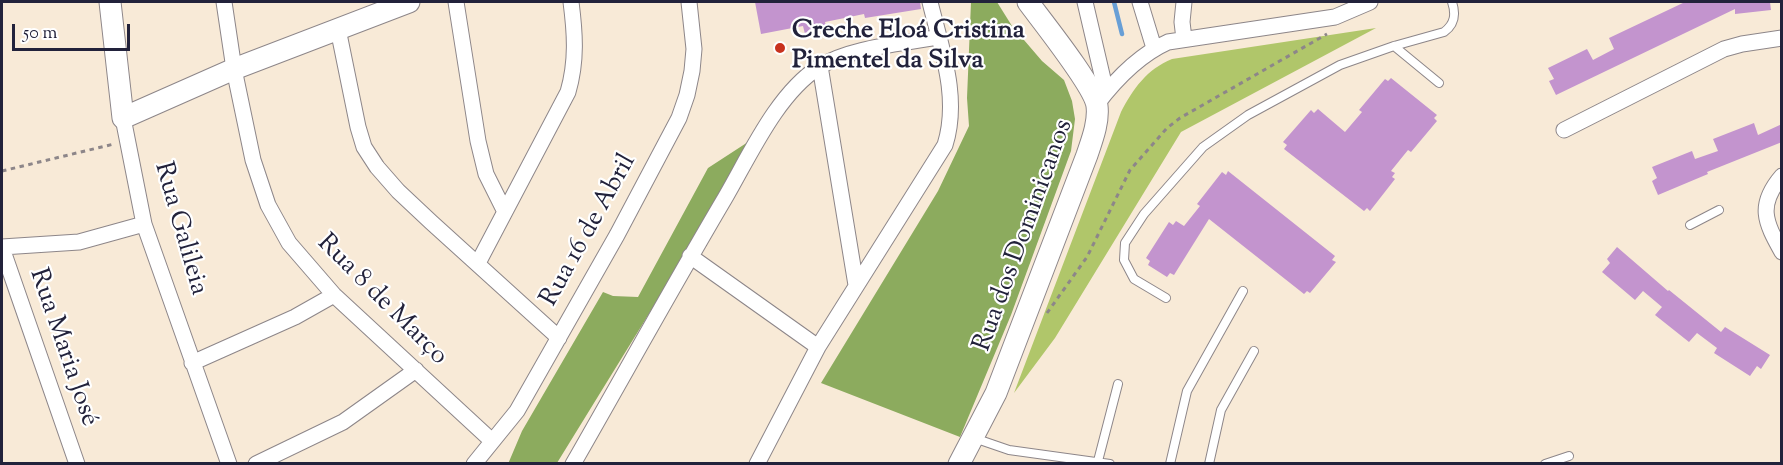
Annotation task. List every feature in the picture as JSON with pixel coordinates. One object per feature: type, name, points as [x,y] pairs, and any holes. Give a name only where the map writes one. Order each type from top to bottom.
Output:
[{"type":"street","name":"Rua Galileia","points":[[110,2],[123,118],[144,224],[229,464]]},
{"type":"street","name":"Rua 8 de Março","points":[[224,2],[234,69],[253,160],[268,205],[289,243],[334,295],[492,441]]},
{"type":"street","points":[[123,118],[234,69],[409,2]]},
{"type":"street","points":[[456,2],[483,163],[504,210]]},
{"type":"street","points":[[478,263],[568,92],[576,53],[571,2]]},
{"type":"street","name":"Rua 16 de Abril","points":[[474,464],[518,411],[617,235],[679,118],[692,70],[693,40],[689,2]]},
{"type":"street","points":[[758,464],[818,346],[934,162],[947,136],[952,109],[951,94],[930,2]]},
{"type":"street","points":[[1028,2],[1088,86],[1102,98]]},
{"type":"street","points":[[1085,2],[1102,98]]},
{"type":"street","points":[[1140,2],[1154,48]]},
{"type":"street","points":[[1184,2],[1182,22],[1184,39]]},
{"type":"street","points":[[1102,98],[1142,57],[1154,48],[1184,39],[1335,17],[1371,2]]},
{"type":"street","points":[[338,28],[358,127],[364,147],[376,166],[398,191],[559,338]]},
{"type":"street","points":[[573,464],[690,256],[779,106],[797,85],[820,66],[854,53],[938,37]]},
{"type":"street","points":[[1564,130],[1724,49],[1782,38]]},
{"type":"street","points":[[820,66],[856,285]]},
{"type":"street","name":"Rua dos Dominicanos","points":[[959,464],[996,393],[1025,320],[1092,141],[1102,98]]},
{"type":"street","points":[[1782,176],[1770,191],[1765,218],[1768,229],[1782,252]]},
{"type":"street","points":[[2,247],[79,242],[144,224]]},
{"type":"street","name":"Rua Maria José","points":[[2,247],[77,464]]},
{"type":"street","points":[[690,256],[818,346]]},
{"type":"street","points":[[192,363],[296,317],[334,295]]},
{"type":"street","points":[[256,464],[343,422],[416,370]]},
{"type":"lane","points":[[1166,298],[1134,279],[1127,269],[1123,252],[1125,243],[1144,214],[1196,154],[1248,115],[1340,65],[1394,46],[1436,35],[1449,28],[1455,15],[1452,2]]},
{"type":"lane","points":[[1394,46],[1439,83]]},
{"type":"lane","points":[[1690,225],[1719,210]]},
{"type":"lane","points":[[1170,464],[1186,391],[1243,291]]},
{"type":"lane","points":[[1209,464],[1221,410],[1254,351]]},
{"type":"lane","points":[[1098,462],[1118,384]]},
{"type":"lane","points":[[973,437],[1009,450],[1110,464]]},
{"type":"lane","points":[[1545,464],[1569,456]]},
{"type":"path","points":[[1025,320],[1040,324],[1087,257],[1130,170],[1167,128],[1180,118],[1326,35],[1335,17]]},
{"type":"path","points":[[2,171],[128,141]]},
{"type":"green space","points":[[971,2],[997,2],[1012,26],[1042,61],[1064,80],[1072,101],[1075,119],[1071,151],[1011,315],[960,437],[821,383],[938,191],[969,126],[967,98]]},
{"type":"green space","points":[[1376,28],[1181,132],[1055,338],[1014,393],[1121,112],[1148,74],[1172,59]]},
{"type":"green space","points":[[748,142],[663,291],[557,463],[508,464],[522,431],[603,292],[613,296],[638,297],[708,168]]},
{"type":"building","points":[[755,2],[920,2],[921,9],[865,18],[864,14],[825,22],[827,30],[805,34],[803,26],[761,34]]},
{"type":"building","points":[[1685,2],[1770,2],[1771,10],[1735,14],[1735,9],[1556,95],[1549,81],[1554,79],[1548,68],[1587,49],[1593,60],[1614,49],[1609,38]]},
{"type":"building","points":[[1391,78],[1437,115],[1434,118],[1437,121],[1411,152],[1408,150],[1391,171],[1395,173],[1392,177],[1395,179],[1370,211],[1367,208],[1364,211],[1284,149],[1287,145],[1283,142],[1311,110],[1314,113],[1318,109],[1345,132],[1362,112],[1359,110],[1385,79],[1388,81]]},
{"type":"building","points":[[1754,123],[1758,135],[1782,124],[1782,142],[1707,172],[1708,174],[1658,195],[1652,181],[1657,178],[1652,167],[1692,151],[1695,159],[1718,151],[1713,139]]},
{"type":"building","points":[[1228,171],[1335,256],[1332,260],[1336,262],[1310,293],[1307,291],[1304,294],[1209,219],[1174,275],[1170,273],[1167,277],[1148,265],[1150,261],[1146,258],[1169,222],[1173,225],[1176,221],[1184,226],[1200,206],[1197,204],[1222,172],[1226,175]]},
{"type":"building","points":[[1617,247],[1721,332],[1725,327],[1770,355],[1761,369],[1757,366],[1750,376],[1714,353],[1717,348],[1697,333],[1689,342],[1655,315],[1662,307],[1643,291],[1635,300],[1602,272],[1610,263],[1607,259]]},
{"type":"waterway","points":[[1114,2],[1122,34]]},
{"type":"place","name":"Creche Eloá Cristina Pimentel da Silva","points":[[780,48]]}]
